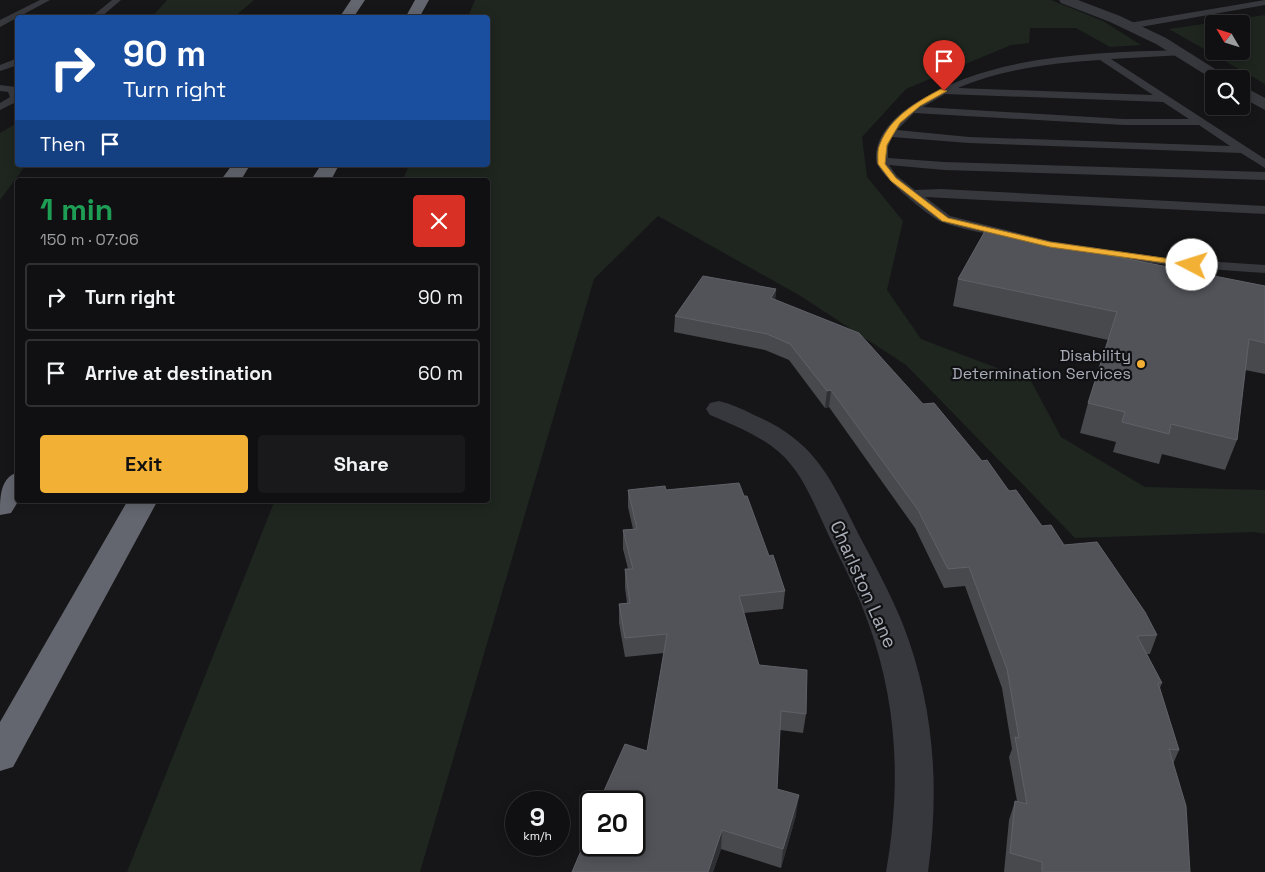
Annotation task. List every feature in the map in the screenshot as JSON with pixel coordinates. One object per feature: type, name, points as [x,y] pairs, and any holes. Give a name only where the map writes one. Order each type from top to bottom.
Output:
[{"type":"highway","points":[[348,15],[358,0]]},
{"type":"highway","points":[[414,15],[422,0]]},
{"type":"highway","points":[[232,178],[240,167]]},
{"type":"highway","points":[[322,178],[329,167]]},
{"type":"highway","points":[[0,506],[15,485]]},
{"type":"highway","points":[[0,756],[141,503]]},
{"type":"street","points":[[1066,0],[1129,26],[1208,70]]},
{"type":"street","points":[[1250,96],[1265,105]]},
{"type":"street","name":"Charlston Lane","points":[[719,409],[774,435],[796,453],[811,471],[869,585],[890,636],[906,690],[914,753],[916,799],[907,872]]},
{"type":"lane","points":[[17,15],[46,0]]},
{"type":"lane","points":[[98,15],[117,0]]},
{"type":"lane","points":[[1256,0],[1265,2]]},
{"type":"lane","points":[[1129,26],[1265,2]]},
{"type":"lane","points":[[0,24],[15,16]]},
{"type":"lane","points":[[1180,53],[1102,57],[1023,66],[970,79],[918,104],[897,122],[883,145],[882,164],[893,179],[945,219],[1050,245],[1174,263],[1265,269]]},
{"type":"lane","points":[[1102,57],[1265,164]]},
{"type":"lane","points":[[0,68],[15,62]]},
{"type":"lane","points":[[0,88],[12,89],[15,96]]},
{"type":"lane","points":[[944,91],[1168,99]]},
{"type":"lane","points":[[0,107],[15,99]]},
{"type":"lane","points":[[911,110],[1124,122],[1201,122]]},
{"type":"lane","points":[[890,133],[978,141],[1243,150]]},
{"type":"lane","points":[[882,160],[953,166],[1265,176]]},
{"type":"lane","points":[[913,194],[941,193],[1265,210]]},
{"type":"shaded area","points":[[167,0],[254,0],[236,15],[154,15]]},
{"type":"shaded area","points":[[475,0],[1051,0],[1103,21],[1141,45],[1110,47],[1076,28],[1030,28],[1029,43],[1011,45],[906,89],[862,137],[867,177],[903,221],[887,290],[921,339],[1031,381],[1061,437],[1145,487],[1265,490],[1265,534],[1255,532],[1075,538],[906,365],[799,295],[658,216],[594,279],[420,872],[127,872],[274,503],[490,503],[490,178],[404,178],[408,167],[490,167],[490,15],[469,15]]},
{"type":"shaded area","points":[[1265,15],[1265,84],[1250,75],[1250,70],[1241,70],[1223,60],[1250,60],[1250,17]]},
{"type":"shaded area","points":[[1205,24],[1205,50],[1169,29]]},
{"type":"shaded area","points":[[15,124],[15,167],[25,167],[0,200],[0,133]]},
{"type":"building","name":"Disability Determination Services","points":[[985,231],[1265,286],[1265,343],[1249,339],[1237,440],[1171,424],[1169,434],[1122,422],[1125,412],[1088,403],[1117,312],[958,279]]},
{"type":"building","points":[[703,276],[776,289],[771,298],[859,333],[923,404],[934,403],[982,461],[987,460],[1009,491],[1016,490],[1042,526],[1051,525],[1064,545],[1097,542],[1145,612],[1157,635],[1137,636],[1162,683],[1158,683],[1179,750],[1169,749],[1186,806],[1190,872],[1042,872],[1042,862],[1010,853],[1015,801],[1027,804],[1015,737],[1019,738],[1007,669],[969,567],[948,569],[918,510],[831,390],[827,391],[790,344],[767,334],[675,316]]},
{"type":"building","points":[[739,483],[744,496],[747,496],[769,556],[773,555],[785,591],[739,596],[759,665],[807,670],[806,714],[781,711],[777,789],[799,795],[783,849],[722,830],[708,872],[572,872],[580,853],[580,856],[645,856],[645,791],[604,791],[625,744],[647,751],[667,634],[625,638],[619,604],[630,603],[625,569],[633,569],[623,530],[637,529],[628,490],[665,486],[666,490]]},
{"type":"place","name":"Disability Determination Services","points":[[1141,364]]},
{"type":"route","points":[[944,91],[918,104],[897,122],[883,145],[882,164],[893,179],[945,219],[1050,245],[1192,265]]}]
